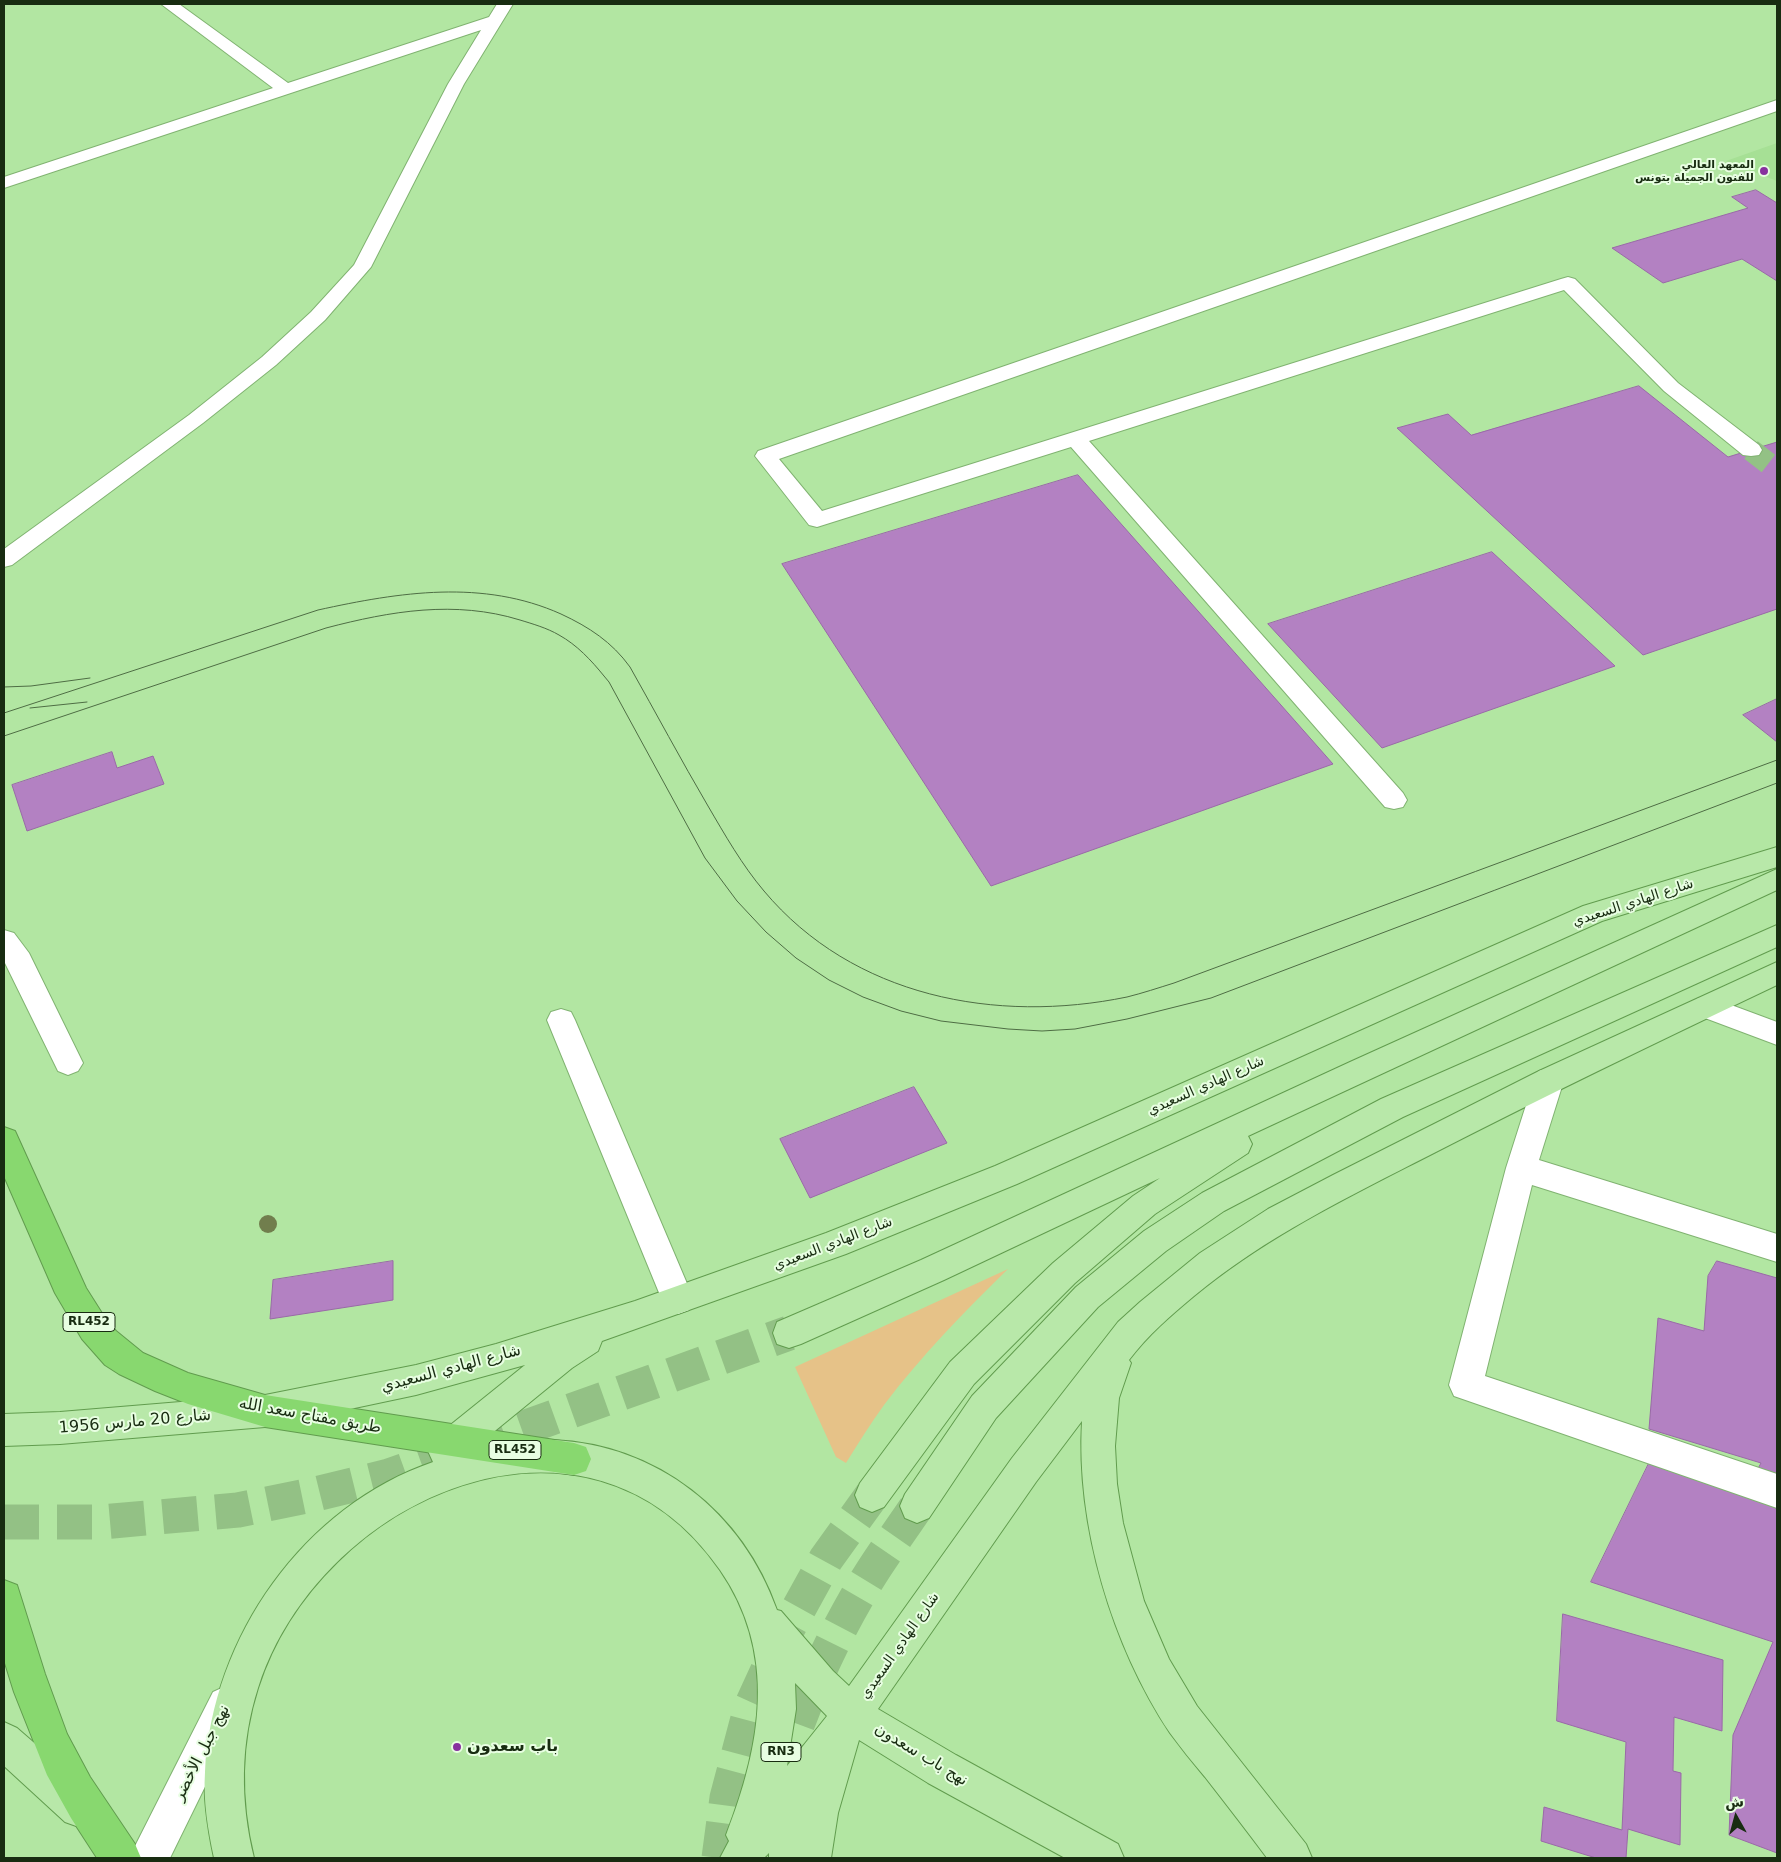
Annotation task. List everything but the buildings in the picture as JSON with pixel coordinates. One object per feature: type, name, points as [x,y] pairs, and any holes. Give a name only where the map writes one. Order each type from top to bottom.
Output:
[{"type":"highway","name":"طريق مفتاح سعد الله","points":[[4,1140],[64,1278],[81,1311],[105,1342],[118,1354],[150,1373],[227,1401],[265,1411],[574,1459]]},
{"type":"highway","points":[[4,1598],[24,1671],[54,1748],[93,1820],[121,1858]]},
{"type":"main road","name":"شارع الهادي السعيدي","points":[[265,1411],[416,1380],[496,1359],[635,1316],[835,1244],[1006,1175],[1592,913],[1777,857]]},
{"type":"main road","points":[[789,1333],[885,1292],[1360,1070],[1672,929],[1777,879]]},
{"type":"main road","points":[[917,1506],[984,1407],[1087,1297],[1156,1241],[1213,1202],[1392,1108],[1777,935]]},
{"type":"main road","name":"شارع الهادي السعيدي","points":[[740,1858],[852,1714],[1024,1470],[1130,1333],[1151,1312],[1210,1263],[1279,1219],[1549,1080],[1777,973]]},
{"type":"main road","points":[[872,1495],[962,1373],[1064,1274],[1144,1205],[1207,1162],[1360,1070]]},
{"type":"main road","name":"شارع الهادي السعيدي","points":[[377,1506],[560,1357],[589,1338],[635,1316]]},
{"type":"main road","points":[[1130,1333],[1116,1357],[1107,1379],[1100,1409],[1099,1459],[1103,1502],[1113,1558],[1128,1607],[1147,1652],[1174,1705],[1292,1858]]},
{"type":"main road","name":"شارع 20 مارس 1956","points":[[4,1430],[60,1428],[265,1411]]},
{"type":"main road","name":"RL452","points":[[234,1858],[228,1837],[224,1799],[224,1760],[230,1721],[240,1684],[255,1648],[295,1582],[348,1528],[377,1506],[409,1489],[441,1474],[475,1464],[508,1458],[533,1457],[574,1459],[606,1466],[636,1476],[664,1491],[690,1510],[714,1532],[734,1558],[751,1588],[764,1619],[772,1654],[778,1703],[770,1766],[758,1805],[735,1858]]},
{"type":"main road","name":"نهج باب سعدون","points":[[764,1619],[796,1659],[852,1714],[942,1769],[1104,1858]]},
{"type":"main road","name":"RN3","points":[[778,1703],[789,1858]]},
{"type":"main road","name":"شارع الهادي السعيدي","points":[[811,1858],[818,1808],[826,1780],[852,1714]]},
{"type":"main road","points":[[4,1741],[93,1820]]},
{"type":"main road","points":[[224,1799],[226,1858]]},
{"type":"street","points":[[169,4],[285,89]]},
{"type":"street","points":[[4,183],[285,89],[501,12]]},
{"type":"street","points":[[4,560],[196,419],[269,361],[318,316],[362,267],[456,84],[501,12]]},
{"type":"street","points":[[1751,450],[1671,387],[1568,283],[817,520],[766,456],[1777,105]]},
{"type":"street","points":[[1076,439],[1394,800]]},
{"type":"street","points":[[4,941],[19,961],[68,1063]]},
{"type":"street","points":[[1707,1007],[1777,1034]]},
{"type":"street","points":[[561,1020],[678,1300]]},
{"type":"street","points":[[1549,1080],[1521,1168],[1466,1385],[1777,1491]]},
{"type":"street","points":[[1521,1168],[1777,1248]]},
{"type":"street","name":"نهج جبل الأخضر","points":[[149,1858],[255,1648]]},
{"type":"shaded area","name":"المعهد العالي للفنون الجميلة بتونس","points":[[1777,143],[1777,181],[1726,161]]},
{"type":"shaded area","points":[[1008,1269],[959,1318],[913,1369],[879,1412],[846,1463],[836,1457],[795,1367]]},
{"type":"tunnel","points":[[1751,450],[1777,470]]},
{"type":"tunnel","points":[[4,1522],[101,1522],[238,1510],[316,1494],[389,1476],[789,1333]]},
{"type":"tunnel","points":[[719,1858],[727,1798],[751,1707],[783,1637],[826,1559],[872,1495]]},
{"type":"tunnel","points":[[780,1774],[806,1701],[827,1654],[870,1575],[917,1506]]},
{"type":"tram line","points":[[4,713],[318,610],[380,598],[441,592],[502,596],[532,603],[581,624],[608,643],[623,658],[630,667],[727,839],[764,891],[800,927],[840,956],[883,978],[930,994],[978,1003],[1028,1007],[1077,1005],[1127,997],[1174,983],[1777,760]]},
{"type":"tram line","points":[[4,736],[326,628],[350,622],[399,613],[447,609],[471,610],[520,620],[545,628],[572,643],[594,664],[609,682],[705,858],[737,901],[766,932],[796,958],[829,980],[863,997],[901,1011],[941,1021],[1042,1031],[1075,1029],[1127,1019],[1211,998],[1777,783]]},
{"type":"tram line","points":[[4,687],[31,686],[90,678]]},
{"type":"tram line","points":[[30,708],[87,702]]},
{"type":"place","name":"المعهد العالي للفنون الجميلة بتونس","points":[[1764,171]]},
{"type":"place","name":"باب سعدون","points":[[457,1747]]}]
